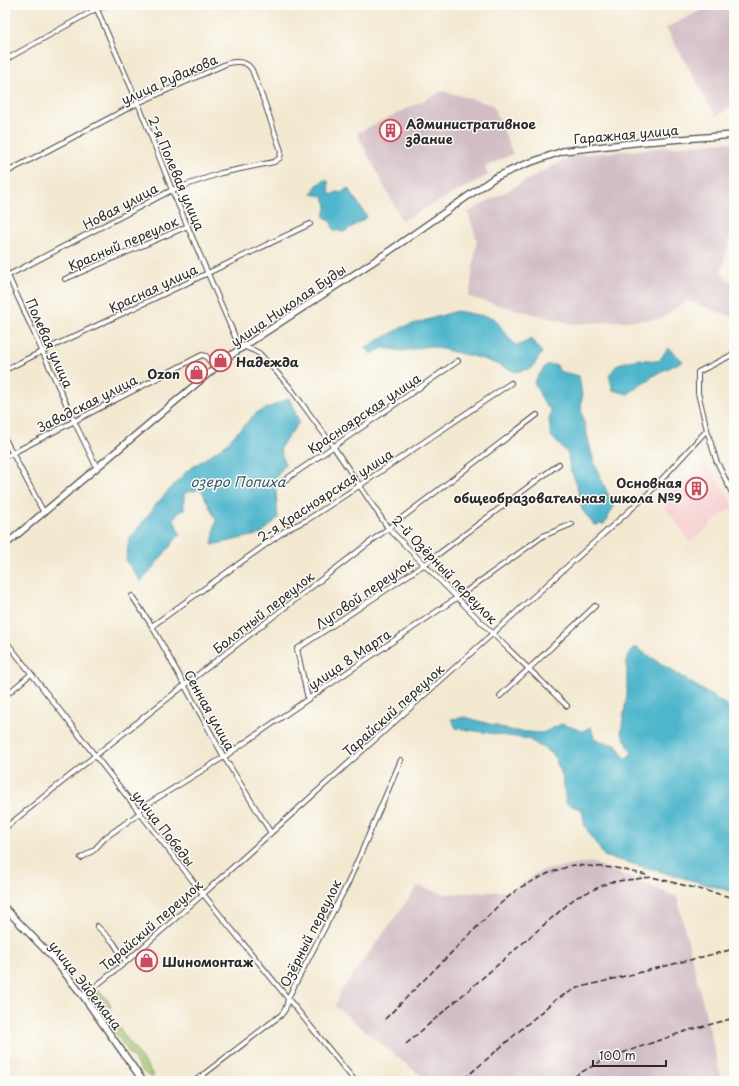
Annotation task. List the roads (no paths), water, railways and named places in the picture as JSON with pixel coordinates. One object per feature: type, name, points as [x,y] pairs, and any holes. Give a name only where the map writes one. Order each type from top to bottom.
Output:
[{"type":"street","points":[[5,60],[95,7],[107,5]]},
{"type":"street","name":"2-я Полевая улица","points":[[95,7],[138,103],[172,190],[236,339],[243,347]]},
{"type":"street","name":"улица Рудакова","points":[[5,173],[138,103],[228,63],[235,62],[246,63],[252,70],[281,151],[280,158],[274,162]]},
{"type":"street","name":"Гаражная улица","points":[[523,164],[563,151],[642,142],[734,135]]},
{"type":"street","name":"Новая улица","points":[[6,276],[172,190],[221,173],[274,162]]},
{"type":"street","name":"улица Николая Буды","points":[[5,545],[243,347],[385,254],[494,178],[523,164]]},
{"type":"street","name":"Красная улица","points":[[5,370],[310,224]]},
{"type":"street","name":"Красный переулок","points":[[65,279],[188,226]]},
{"type":"street","name":"Полевая улица","points":[[5,269],[6,276],[43,351],[97,468]]},
{"type":"street","name":"2-й Озёрный переулок","points":[[243,347],[254,350],[260,354],[290,386],[333,446],[388,528],[567,706]]},
{"type":"street","points":[[734,354],[698,372],[698,393],[707,430],[716,460],[734,497]]},
{"type":"street","name":"Заводская улица","points":[[5,457],[12,452],[202,355],[206,356],[215,369]]},
{"type":"street","name":"Красноярская улица","points":[[282,482],[458,361]]},
{"type":"street","name":"2-я Красноярская улица","points":[[152,626],[286,530],[307,520],[511,383]]},
{"type":"street","name":"Болотный переулок","points":[[5,828],[95,755],[388,528],[537,415]]},
{"type":"street","name":"Тарайский переулок","points":[[83,996],[126,962],[203,894],[649,494],[707,430]]},
{"type":"street","points":[[5,439],[44,513]]},
{"type":"street","name":"Луговой переулок","points":[[308,699],[297,649],[425,564],[559,464]]},
{"type":"street","name":"улица 8 Марта","points":[[80,858],[94,850],[106,837],[139,812],[224,757],[458,597],[542,536],[572,524]]},
{"type":"street","name":"Сенная улица","points":[[132,596],[152,626],[224,757],[271,833]]},
{"type":"street","points":[[500,696],[595,606]]},
{"type":"street","name":"улица Победы","points":[[5,640],[203,894],[355,1081]]},
{"type":"street","points":[[5,696],[31,674]]},
{"type":"street","name":"Озёрный переулок","points":[[195,1081],[281,1015],[286,1007],[288,998],[348,883],[400,760]]},
{"type":"street","name":"улица Эйдемана","points":[[5,908],[52,956],[83,996],[143,1081]]},
{"type":"street","points":[[96,926],[113,942],[126,962]]},
{"type":"water","points":[[324,180],[328,181],[331,195],[337,192],[341,193],[348,188],[367,217],[344,232],[334,230],[330,220],[324,217],[327,204],[322,196],[311,194],[317,185]]},
{"type":"water","points":[[457,311],[494,318],[517,346],[532,339],[542,353],[532,368],[516,372],[484,359],[429,346],[403,351],[383,348],[371,354],[366,347],[403,327]]},
{"type":"water","points":[[668,348],[683,361],[656,374],[628,394],[613,390],[609,375],[618,364],[638,359],[659,361]]},
{"type":"water","points":[[546,365],[557,365],[559,371],[579,376],[582,396],[581,410],[594,463],[614,507],[604,524],[594,525],[582,510],[576,482],[570,469],[568,454],[551,436],[549,420],[551,410],[545,405],[534,382]]},
{"type":"water","name":"озеро Попиха","points":[[289,398],[299,422],[280,448],[285,465],[275,479],[278,518],[261,534],[212,545],[216,520],[201,489],[184,493],[184,509],[173,518],[180,534],[141,582],[126,561],[129,540],[159,501],[187,471],[225,445],[255,414]]},
{"type":"water","points":[[635,647],[734,710],[734,892],[604,856],[585,826],[582,810],[566,803],[562,775],[553,754],[528,739],[456,728],[451,719],[465,717],[514,731],[542,733],[562,724],[582,731],[591,727],[594,738],[607,744],[616,744],[625,759],[632,753],[621,732],[627,695],[627,658]]},
{"type":"railway","points":[[385,1019],[500,904],[519,888],[549,873],[573,865],[616,868],[646,875]]},
{"type":"railway","points":[[406,1044],[575,898],[610,882],[652,877],[734,898]]},
{"type":"railway","points":[[464,1079],[555,1000],[577,988],[734,949]]},
{"type":"railway","points":[[566,1081],[605,1059],[686,1031],[734,1018]]},
{"type":"place","name":"Административное здание","points":[[391,130]]},
{"type":"place","name":"Надежда","points":[[220,361]]},
{"type":"place","name":"Ozon","points":[[196,373]]},
{"type":"place","name":"Основная общеобразовательная школа №9","points":[[697,489]]},
{"type":"place","name":"Шиномонтаж","points":[[147,961]]}]
